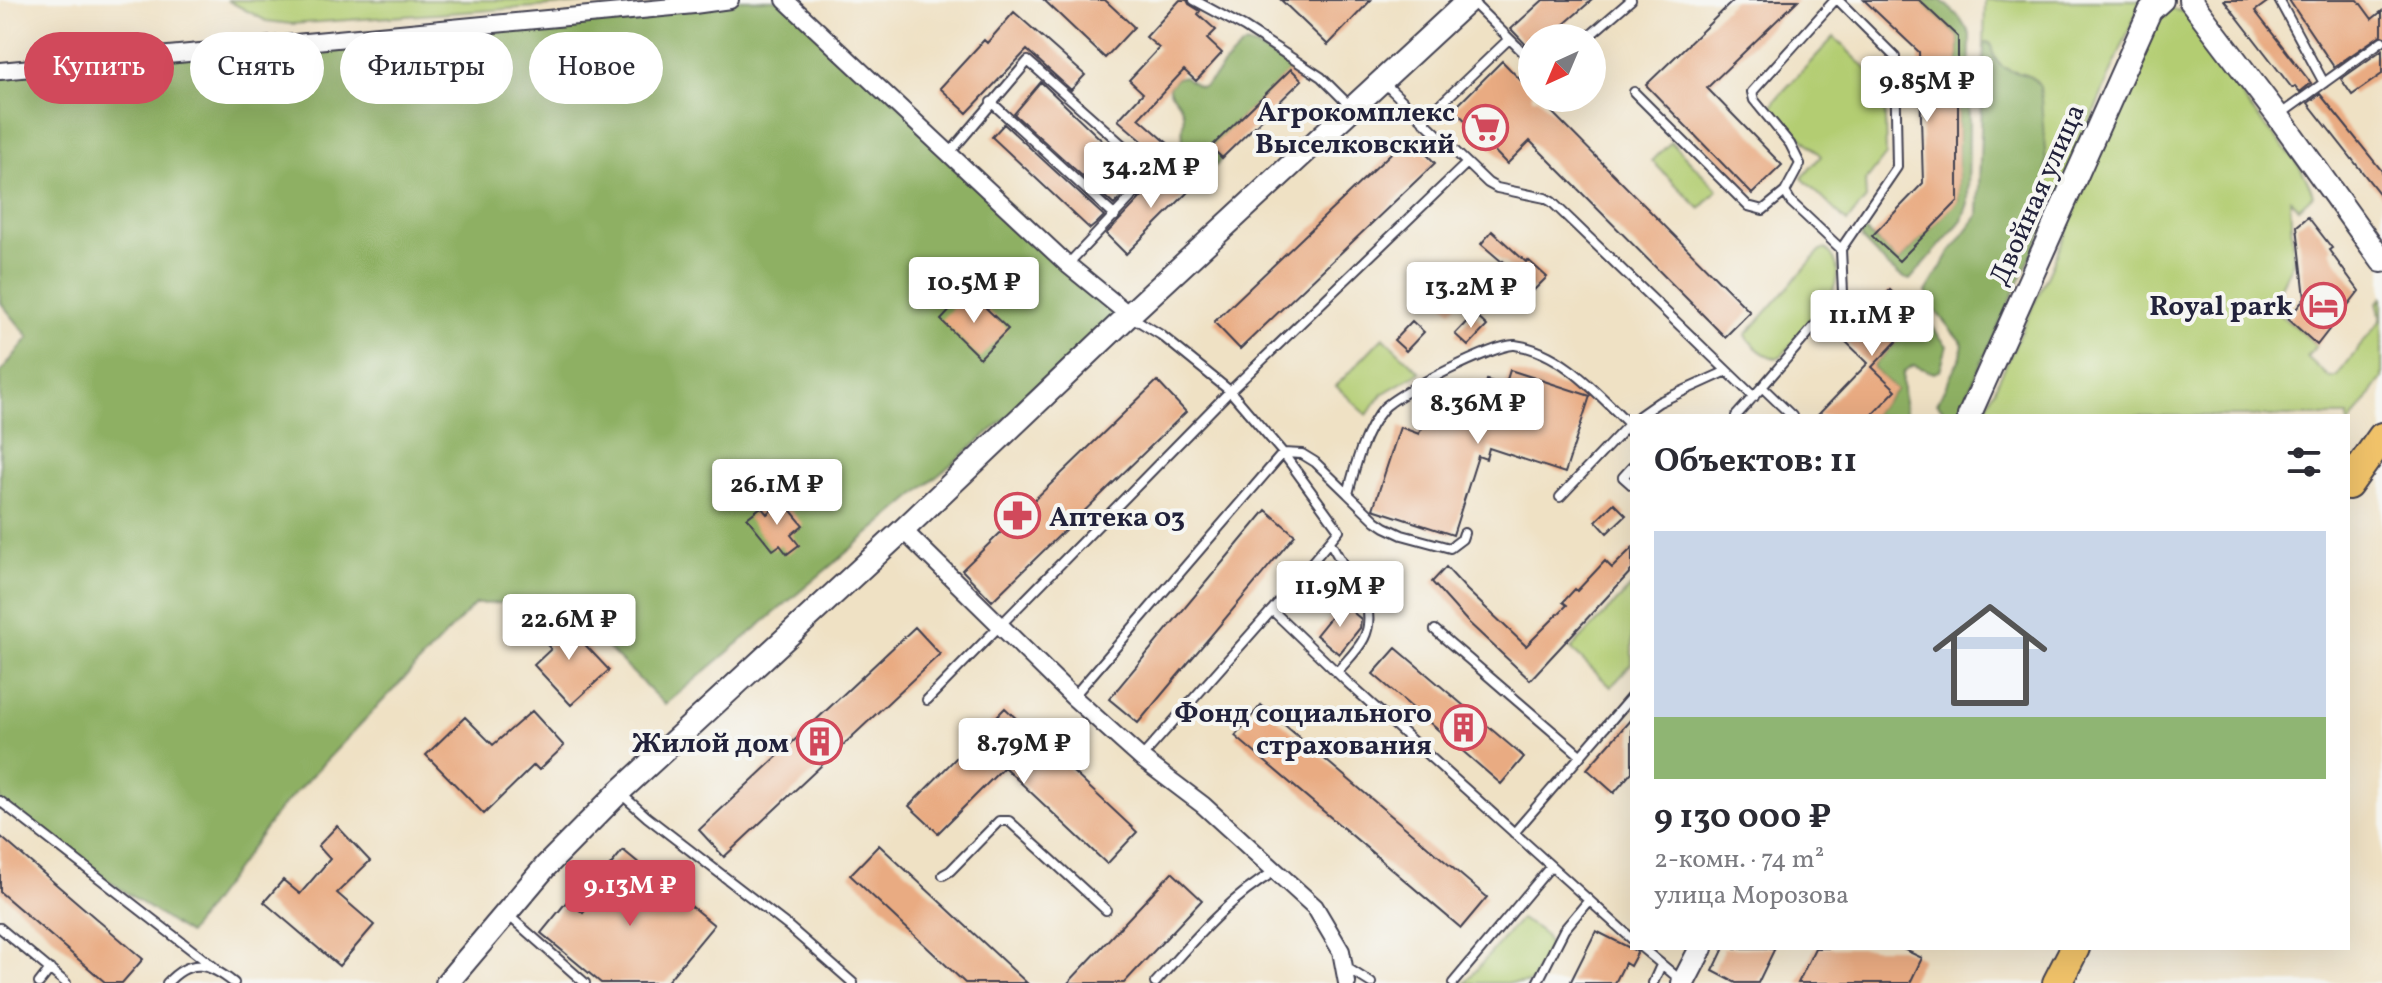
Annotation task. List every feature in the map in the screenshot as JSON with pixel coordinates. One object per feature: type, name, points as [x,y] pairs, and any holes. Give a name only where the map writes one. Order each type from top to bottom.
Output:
[{"type":"highway","points":[[2350,482],[2382,437]]},
{"type":"highway","points":[[2057,983],[2074,950]]},
{"type":"street","points":[[0,71],[730,0]]},
{"type":"street","points":[[785,0],[1068,265],[1129,315]]},
{"type":"street","points":[[447,983],[546,866],[619,792],[1469,0]]},
{"type":"street","name":"Двойная улица","points":[[1970,414],[2150,11],[2162,0]]},
{"type":"street","points":[[2190,0],[2382,261]]},
{"type":"street","points":[[903,530],[1073,697],[1141,758],[1203,805],[1315,907],[1341,951],[1347,983]]},
{"type":"street","points":[[1683,983],[1700,950]]},
{"type":"lane","points":[[1194,0],[1244,27],[1321,77],[1352,107]]},
{"type":"lane","points":[[1469,0],[1518,48]]},
{"type":"lane","points":[[1603,24],[1631,0]]},
{"type":"lane","points":[[1634,92],[1748,206],[1763,210],[1785,192],[1800,164],[1790,144],[1754,100],[1752,92],[1837,0],[1895,57],[1897,167],[1841,249],[1843,293],[1738,414]]},
{"type":"lane","points":[[2279,0],[2324,83]]},
{"type":"lane","points":[[1423,121],[1509,39]]},
{"type":"lane","points":[[2278,116],[2382,41]]},
{"type":"lane","points":[[949,154],[1028,61],[1154,173],[1068,265]]},
{"type":"lane","points":[[1382,80],[1466,164],[1497,188],[1552,202],[1754,397]]},
{"type":"lane","points":[[991,102],[1115,216]]},
{"type":"lane","points":[[927,700],[1230,391],[1466,164]]},
{"type":"lane","points":[[1785,192],[1791,202],[1841,249]]},
{"type":"lane","points":[[1129,315],[1161,335],[1230,391],[1283,453],[1339,530],[1141,758]]},
{"type":"lane","points":[[1348,494],[1372,424],[1384,407],[1396,397],[1502,346],[1514,345],[1551,357],[1577,374],[1630,422]]},
{"type":"lane","points":[[1642,414],[1659,402],[1727,371]]},
{"type":"lane","points":[[1762,387],[1790,414]]},
{"type":"lane","points":[[1560,497],[1630,424]]},
{"type":"lane","points":[[1283,453],[1302,454],[1315,462],[1376,521],[1402,535],[1450,548],[1462,539],[1464,533]]},
{"type":"lane","points":[[1073,697],[1283,453]]},
{"type":"lane","points":[[1330,542],[1367,607],[1370,618],[1365,638],[1337,672]]},
{"type":"lane","points":[[1272,610],[1630,937]]},
{"type":"lane","points":[[1435,630],[1580,755]]},
{"type":"lane","points":[[1514,833],[1630,698]]},
{"type":"lane","points":[[619,792],[788,926],[853,983]]},
{"type":"lane","points":[[0,801],[234,983]]},
{"type":"lane","points":[[943,875],[999,821],[1009,821],[1106,910]]},
{"type":"lane","points":[[1453,983],[1551,866]]},
{"type":"lane","points":[[1155,983],[1224,907],[1249,886],[1275,871]]},
{"type":"lane","points":[[1537,983],[1564,930],[1589,900]]},
{"type":"lane","points":[[506,913],[585,983]]},
{"type":"lane","points":[[0,928],[66,983]]},
{"type":"lane","points":[[1644,950],[1683,983]]},
{"type":"lane","points":[[1653,983],[1661,965]]},
{"type":"lane","points":[[167,983],[193,966],[215,968]]},
{"type":"lane","points":[[1344,966],[1371,983]]},
{"type":"lane","points":[[39,983],[50,969]]},
{"type":"green space","points":[[227,0],[636,0],[291,24],[266,21]]},
{"type":"green space","points":[[730,0],[785,0],[1129,315],[665,705],[561,601],[475,604],[279,810],[188,934],[0,808],[0,373],[29,337],[0,302],[0,75],[24,73],[24,104],[174,104],[174,57],[190,55],[190,104],[324,104],[324,42],[340,40],[340,104],[513,104],[513,32],[419,32]]},
{"type":"green space","points":[[1919,0],[1941,0],[1960,18],[1970,34],[1968,203],[1962,220],[1910,280],[1891,269],[1861,236],[1864,230],[1899,261],[1958,200],[1958,37]]},
{"type":"green space","points":[[1985,0],[2142,0],[2050,215],[2020,76],[1996,64],[1987,43],[1984,45]]},
{"type":"green space","points":[[2169,9],[2186,12],[2237,90],[2296,162],[2309,183],[2313,195],[2299,208],[2290,199],[2293,262],[2271,307],[2317,345],[2307,357],[2330,378],[2336,377],[2379,322],[2381,318],[2377,303],[2382,298],[2382,378],[2350,423],[2350,414],[1983,414],[2050,270],[2161,14]]},
{"type":"green space","points":[[1834,37],[1884,86],[1886,155],[1865,182],[1866,199],[1847,222],[1802,178],[1821,156],[1772,108],[1775,100]]},
{"type":"green space","points":[[1987,42],[1991,44],[1994,56],[2005,69],[2028,76],[2040,86],[2050,215],[1958,414],[1947,414],[1937,403],[1961,356],[1963,344],[1933,308],[1926,292],[1978,215],[1984,45]]},
{"type":"green space","points":[[1246,44],[1292,69],[1211,147],[1222,158],[1216,166],[1213,163],[1205,171],[1185,149],[1183,113],[1169,86],[1184,76],[1203,87]]},
{"type":"green space","points":[[1671,142],[1718,190],[1700,209],[1652,161]]},
{"type":"green space","points":[[1826,249],[1835,261],[1837,275],[1825,306],[1781,356],[1776,358],[1763,353],[1746,335],[1820,251]]},
{"type":"green space","points":[[1919,318],[1929,323],[1947,346],[1940,370],[1934,373],[1913,365],[1903,374],[1906,414],[1873,414],[1896,390],[1872,367]]},
{"type":"green space","points":[[1383,337],[1420,372],[1382,394],[1367,415],[1336,386]]},
{"type":"green space","points":[[1630,588],[1630,666],[1611,687],[1571,649]]},
{"type":"green space","points":[[1520,919],[1542,933],[1549,946],[1531,983],[1465,983]]},
{"type":"building","points":[[1044,0],[1105,0],[1134,27],[1105,58]]},
{"type":"building","points":[[1180,0],[1187,0],[1216,30],[1207,39],[1222,53],[1196,81],[1184,70],[1139,118],[1172,147],[1163,159],[1118,120],[1143,93],[1129,80],[1159,48],[1146,37]]},
{"type":"building","points":[[1281,0],[1371,0],[1328,45]]},
{"type":"building","points":[[1543,0],[1592,0],[1564,24],[1518,24],[1518,36],[1511,29]]},
{"type":"building","points":[[1734,0],[1798,0],[1707,88],[1782,165],[1752,194],[1646,85]]},
{"type":"building","points":[[1864,0],[1919,0],[1958,37],[1958,201],[1899,261],[1872,236],[1923,183],[1919,52]]},
{"type":"building","points":[[2224,0],[2270,0],[2255,11],[2311,83],[2300,92],[2295,86],[2292,88]]},
{"type":"building","points":[[2289,0],[2358,0],[2372,19],[2382,11],[2382,34],[2334,67]]},
{"type":"building","points":[[1014,12],[1085,75],[1071,90],[1027,50],[967,113],[940,88]]},
{"type":"building","points":[[2382,50],[2382,74],[2352,95],[2341,79]]},
{"type":"building","points":[[1502,61],[1518,78],[1518,112],[1552,112],[1750,312],[1725,337],[1530,141],[1507,164],[1454,109]]},
{"type":"building","points":[[1291,69],[1302,80],[1222,158],[1211,147]]},
{"type":"building","points":[[1041,82],[1140,177],[1114,205],[1014,114]]},
{"type":"building","points":[[2320,94],[2382,171],[2382,197],[2308,103]]},
{"type":"building","points":[[1004,124],[1104,216],[1096,224],[1090,229],[992,137]]},
{"type":"building","points":[[1409,136],[1435,163],[1240,349],[1214,322]]},
{"type":"building","points":[[1182,165],[1199,181],[1126,254],[1106,234],[1151,187],[1156,191]]},
{"type":"building","name":"Royal park","points":[[2308,217],[2359,291],[2317,345],[2288,319],[2305,298],[2297,226]]},
{"type":"building","points":[[1492,231],[1547,277],[1534,290],[1481,244]]},
{"type":"building","points":[[1455,278],[1469,290],[1451,311],[1437,298]]},
{"type":"building","points":[[1890,290],[1919,318],[1872,367],[1896,390],[1873,414],[1819,414],[1868,363],[1843,339]]},
{"type":"building","points":[[968,291],[1008,329],[980,358],[941,320]]},
{"type":"building","points":[[1474,314],[1487,326],[1468,346],[1455,334]]},
{"type":"building","points":[[1412,321],[1424,332],[1406,351],[1394,340]]},
{"type":"building","points":[[1510,370],[1590,396],[1565,473],[1489,448],[1486,459],[1478,456],[1453,535],[1373,509],[1400,427],[1419,434],[1425,416],[1442,421],[1453,388],[1482,397],[1487,380],[1505,386]]},
{"type":"building","points":[[1157,381],[1186,412],[992,601],[962,570]]},
{"type":"building","points":[[783,501],[803,525],[791,535],[799,545],[787,554],[780,545],[773,550],[747,518],[761,507],[767,514]]},
{"type":"building","points":[[1614,503],[1626,515],[1607,533],[1596,521]]},
{"type":"building","points":[[1266,510],[1295,535],[1138,723],[1109,699]]},
{"type":"building","points":[[1630,550],[1630,572],[1530,680],[1467,621],[1432,582],[1446,567],[1526,646],[1567,605],[1563,602],[1575,589],[1577,591],[1605,561],[1612,568]]},
{"type":"building","points":[[1342,603],[1361,619],[1360,628],[1339,654],[1316,635]]},
{"type":"building","points":[[559,617],[609,670],[571,705],[534,665],[551,649],[538,635]]},
{"type":"building","name":"Жилой дом","points":[[915,627],[940,654],[724,857],[699,830]]},
{"type":"building","name":"Фонд социального страхования","points":[[1396,648],[1524,757],[1501,784],[1373,674]]},
{"type":"building","points":[[1261,705],[1487,897],[1461,928],[1235,736]]},
{"type":"building","points":[[1005,708],[1137,832],[1107,864],[1004,767],[938,833],[909,806]]},
{"type":"building","points":[[532,711],[564,746],[539,770],[534,765],[484,814],[426,755],[465,717],[493,745]]},
{"type":"building","points":[[1630,720],[1630,774],[1614,793],[1587,769]]},
{"type":"building","points":[[337,826],[370,861],[337,893],[374,925],[339,966],[264,902],[283,880],[300,894],[330,859],[318,846]]},
{"type":"building","points":[[0,836],[143,959],[122,983],[106,983],[0,892]]},
{"type":"building","points":[[879,845],[1027,983],[965,983],[850,875]]},
{"type":"building","points":[[623,850],[714,925],[666,983],[601,983],[541,933],[568,900],[583,913],[611,879],[604,873]]},
{"type":"building","points":[[1172,872],[1202,900],[1124,983],[1068,983]]},
{"type":"building","points":[[1596,931],[1637,953],[1630,966],[1625,963],[1615,983],[1570,983]]},
{"type":"building","points":[[1723,950],[1774,950],[1758,983],[1736,983],[1713,971]]},
{"type":"building","points":[[1814,950],[1905,950],[1922,958],[1910,983],[1798,983]]},
{"type":"place","name":"Агрокомплекс Выселковский","points":[[1486,127]]},
{"type":"place","name":"Royal park","points":[[2324,305]]},
{"type":"place","name":"Аптека 03","points":[[1018,516]]},
{"type":"place","name":"Фонд социального страхования","points":[[1463,728]]},
{"type":"place","name":"Жилой дом","points":[[820,742]]}]
